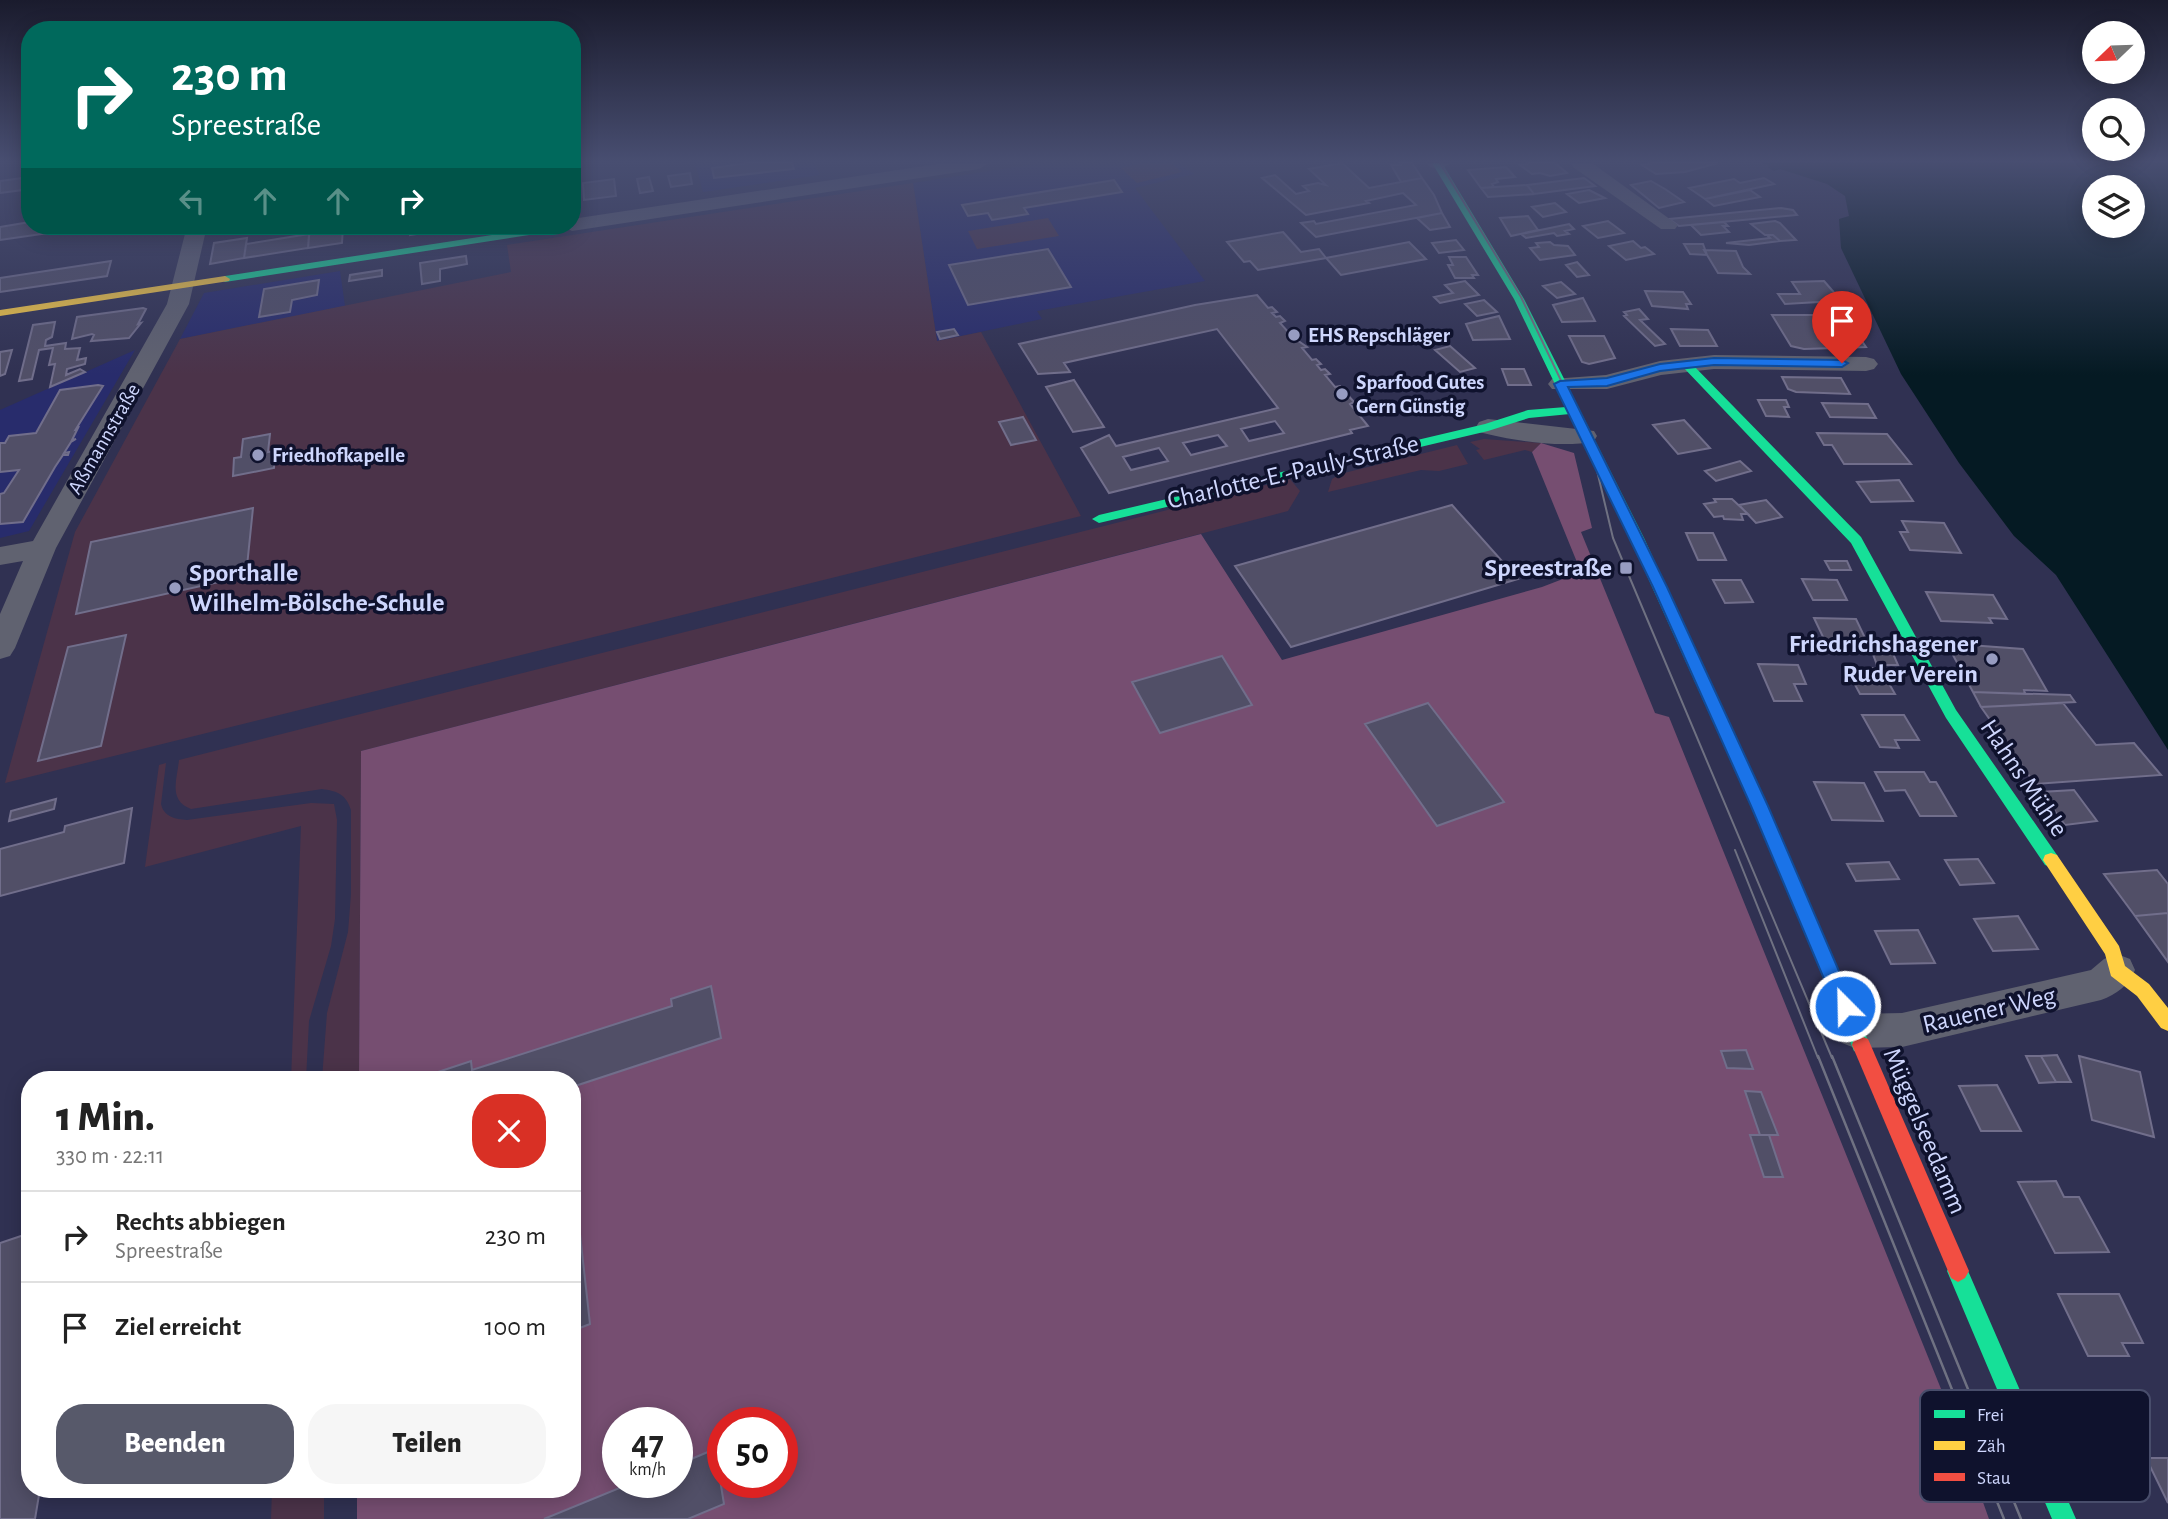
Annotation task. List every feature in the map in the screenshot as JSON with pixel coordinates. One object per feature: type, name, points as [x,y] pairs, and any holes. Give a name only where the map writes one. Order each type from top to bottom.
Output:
[{"type":"street","name":"Müggelseedamm","points":[[1481,234],[1508,279],[1637,538],[1745,773],[2009,1390]]},
{"type":"street","name":"Aßmannstraße","points":[[0,648],[42,548],[178,304],[195,235]]},
{"type":"street","points":[[0,313],[504,235]]},
{"type":"street","points":[[1560,384],[1607,382],[1686,364],[1741,361],[1866,364]]},
{"type":"street","name":"Hahns Mühle","points":[[1686,364],[1856,540],[1951,714],[2113,952],[2117,970],[2143,990],[2168,1022]]},
{"type":"street","name":"Charlotte-E.-Pauly-Straße","points":[[1099,519],[1488,427],[1528,414],[1573,410]]},
{"type":"street","name":"Charlotte-E.-Pauly-Straße","points":[[1488,427],[1546,435],[1585,436]]},
{"type":"street","points":[[0,556],[42,548]]},
{"type":"street","name":"Rauener Weg","points":[[1856,1031],[1902,1030],[2101,985],[2117,970]]},
{"type":"street","name":"Müggelseedamm","points":[[2057,1502],[2064,1519]]},
{"type":"shaded area","points":[[581,234],[921,234],[937,341],[981,332],[1081,516],[5,783],[75,532],[180,339],[511,272],[507,245]]},
{"type":"shaded area","points":[[921,234],[1170,234],[1205,281],[1037,311],[1042,319],[937,341]]},
{"type":"shaded area","points":[[969,234],[1059,236],[977,249]]},
{"type":"shaded area","points":[[340,271],[345,306],[180,339],[204,293]]},
{"type":"shaded area","points":[[135,350],[29,531],[0,538],[0,410]]},
{"type":"shaded area","points":[[1484,439],[1541,443],[1532,452],[1525,450],[1484,460],[1476,450],[1480,449],[1470,442]]},
{"type":"shaded area","points":[[1541,443],[1574,453],[1592,528],[1581,532],[1655,713],[1669,717],[1941,1390],[1920,1390],[1920,1502],[1983,1502],[1989,1519],[357,1519],[357,1498],[581,1498],[581,1071],[359,1071],[361,751],[1201,534],[1282,660],[1542,587],[1581,572],[1532,452]]},
{"type":"shaded area","points":[[1457,445],[1468,464],[1439,471],[1421,470],[1328,492],[1332,479],[1340,474]]},
{"type":"shaded area","points":[[1290,479],[1300,491],[1288,511],[361,751],[359,1071],[323,1071],[327,1013],[348,932],[351,810],[346,800],[336,792],[322,789],[191,809],[179,800],[177,795],[179,760]]},
{"type":"shaded area","points":[[166,763],[162,808],[167,815],[178,819],[311,803],[334,804],[337,820],[335,919],[331,946],[309,1021],[306,1071],[291,1071],[301,826],[145,867],[159,765]]},
{"type":"shaded area","points":[[272,1498],[324,1498],[324,1519],[271,1519]]},
{"type":"water","points":[[1840,234],[2082,234],[2082,238],[2145,238],[2145,234],[2168,234],[2168,750],[2056,575],[2014,536],[1959,463],[1901,374],[1841,248]]},
{"type":"building","points":[[0,234],[35,235],[0,240]]},
{"type":"building","points":[[1285,234],[1301,252],[1319,249],[1326,258],[1258,270],[1250,261],[1244,262],[1227,242]]},
{"type":"building","points":[[1313,234],[1332,234],[1316,237]]},
{"type":"building","points":[[1522,234],[1549,234],[1526,238]]},
{"type":"building","points":[[1593,234],[1619,234],[1598,238]]},
{"type":"building","points":[[1790,234],[1796,240],[1780,241],[1773,235],[1765,235]]},
{"type":"building","points":[[309,235],[342,235],[342,243],[308,248]]},
{"type":"building","points":[[309,235],[308,248],[244,258],[246,244]]},
{"type":"building","points":[[1767,235],[1773,235],[1780,241],[1749,245],[1726,243],[1770,238]]},
{"type":"building","points":[[247,238],[244,258],[210,264],[214,243]]},
{"type":"building","points":[[1456,240],[1464,250],[1439,253],[1432,243]]},
{"type":"building","points":[[1633,241],[1654,254],[1626,260],[1609,246]]},
{"type":"building","points":[[1409,242],[1426,259],[1341,275],[1326,258]]},
{"type":"building","points":[[1550,242],[1568,246],[1575,255],[1540,260],[1530,248],[1539,247],[1536,243]]},
{"type":"building","points":[[1684,244],[1703,244],[1707,255],[1690,254]]},
{"type":"building","points":[[1048,249],[1071,287],[968,305],[949,265]]},
{"type":"building","points":[[1704,250],[1736,251],[1743,267],[1750,274],[1718,273]]},
{"type":"building","points":[[466,256],[467,264],[440,269],[440,281],[422,284],[420,263]]},
{"type":"building","points":[[1449,257],[1466,257],[1478,275],[1472,275],[1474,278],[1455,278],[1448,265],[1453,265]]},
{"type":"building","points":[[111,261],[107,276],[0,292],[0,278]]},
{"type":"building","points":[[1577,262],[1589,275],[1577,277],[1566,265]]},
{"type":"building","points":[[382,270],[382,276],[349,281],[350,275]]},
{"type":"building","points":[[319,280],[317,295],[292,300],[290,312],[259,317],[264,289]]},
{"type":"building","points":[[1465,281],[1479,295],[1440,303],[1434,297],[1453,293],[1445,285]]},
{"type":"building","points":[[1824,281],[1838,297],[1832,297],[1835,301],[1785,304],[1778,294],[1800,294],[1792,282]]},
{"type":"building","points":[[1561,282],[1575,294],[1557,298],[1543,286]]},
{"type":"building","points":[[1645,291],[1683,292],[1691,304],[1686,304],[1688,309],[1652,306]]},
{"type":"building","points":[[1257,295],[1268,308],[1272,307],[1277,312],[1272,313],[1276,317],[1280,316],[1285,321],[1280,323],[1289,333],[1294,332],[1298,337],[1294,338],[1307,347],[1302,348],[1312,360],[1316,359],[1321,364],[1317,365],[1321,370],[1325,369],[1330,374],[1325,375],[1335,387],[1340,386],[1354,402],[1350,404],[1368,426],[1350,430],[1352,433],[1109,493],[1081,448],[1109,435],[1116,446],[1278,408],[1217,329],[1064,363],[1070,372],[1038,374],[1019,344],[1195,305]],"holes":[[[1275,421],[1284,433],[1249,441],[1241,429]],[[1218,435],[1227,446],[1191,455],[1183,443]],[[1159,448],[1168,461],[1131,470],[1123,457]]]},
{"type":"building","points":[[1583,298],[1595,321],[1562,322],[1553,305]]},
{"type":"building","points":[[1484,300],[1497,312],[1477,316],[1465,304]]},
{"type":"building","points":[[146,309],[138,324],[141,323],[129,338],[91,341],[94,335],[92,334],[72,339],[77,317]]},
{"type":"building","points":[[1639,309],[1648,319],[1640,320],[1665,344],[1655,346],[1624,316],[1627,315],[1624,312]]},
{"type":"building","points":[[1772,315],[1844,315],[1866,347],[1804,349],[1791,346]]},
{"type":"building","points":[[1499,316],[1510,339],[1473,340],[1466,324]]},
{"type":"building","points":[[55,322],[52,337],[46,340],[45,346],[66,343],[65,349],[80,348],[77,360],[86,358],[85,364],[67,369],[66,375],[80,369],[85,372],[50,387],[55,364],[49,365],[53,348],[39,350],[32,379],[19,381],[33,325]]},
{"type":"building","points":[[954,329],[958,335],[940,339],[937,332]]},
{"type":"building","points":[[1671,329],[1708,330],[1717,346],[1680,346]]},
{"type":"building","points":[[1569,336],[1604,336],[1615,358],[1589,364],[1582,362]]},
{"type":"building","points":[[1450,346],[1475,368],[1460,372],[1435,350]]},
{"type":"building","points":[[12,350],[5,374],[0,376],[0,352]]},
{"type":"building","points":[[1502,369],[1524,369],[1531,385],[1508,385]]},
{"type":"building","points":[[1782,377],[1841,378],[1850,394],[1796,392],[1788,389]]},
{"type":"building","points":[[1074,380],[1104,427],[1073,432],[1046,387]]},
{"type":"building","points":[[103,386],[76,429],[78,428],[72,440],[76,439],[64,453],[69,452],[68,455],[63,455],[23,522],[0,524],[0,494],[4,493],[19,470],[0,472],[0,443],[5,443],[9,436],[36,433],[60,390]]},
{"type":"building","points":[[1758,400],[1786,400],[1789,407],[1784,407],[1789,417],[1766,416]]},
{"type":"building","points":[[1822,403],[1868,404],[1876,418],[1830,417]]},
{"type":"building","points":[[1023,417],[1036,440],[1011,445],[999,422]]},
{"type":"building","points":[[1684,420],[1710,448],[1678,454],[1653,425]]},
{"type":"building","points":[[1817,433],[1887,434],[1911,464],[1844,464],[1832,445],[1824,445]]},
{"type":"building","name":"Friedhofkapelle","points":[[270,434],[268,452],[275,451],[274,468],[233,476],[234,458],[241,457],[243,439]]},
{"type":"building","points":[[1740,461],[1751,471],[1716,481],[1705,471]]},
{"type":"building","points":[[1899,480],[1913,501],[1871,502],[1857,482]]},
{"type":"building","points":[[1714,499],[1732,499],[1748,514],[1741,514],[1743,520],[1714,517],[1704,504],[1716,502]]},
{"type":"building","points":[[1766,500],[1782,517],[1756,523],[1739,505]]},
{"type":"building","points":[[1452,505],[1518,579],[1291,647],[1235,566]]},
{"type":"building","points":[[253,508],[246,576],[76,614],[91,542]]},
{"type":"building","points":[[1902,521],[1944,523],[1961,553],[1910,550],[1900,532],[1908,532]]},
{"type":"building","points":[[1686,533],[1713,533],[1726,560],[1698,560]]},
{"type":"building","points":[[1825,561],[1847,561],[1851,570],[1830,570]]},
{"type":"building","points":[[1802,579],[1837,580],[1847,600],[1813,600]]},
{"type":"building","points":[[1713,580],[1741,580],[1753,602],[1725,603]]},
{"type":"building","points":[[1926,592],[1993,595],[2007,619],[1989,618],[1992,623],[1941,621]]},
{"type":"building","points":[[1814,618],[1856,619],[1866,640],[1824,639]]},
{"type":"building","points":[[126,635],[101,746],[38,761],[68,647]]},
{"type":"building","points":[[1866,640],[1886,641],[1891,649],[1871,649]]},
{"type":"building","name":"Friedrichshagener Ruder Verein","points":[[1948,646],[2023,649],[2047,691],[2024,690],[2025,694],[1973,692]]},
{"type":"building","points":[[1871,649],[1891,649],[1898,665],[1877,665]]},
{"type":"building","points":[[1222,656],[1252,705],[1160,733],[1132,682]]},
{"type":"building","points":[[1758,664],[1798,665],[1806,684],[1794,684],[1802,701],[1774,701]]},
{"type":"building","points":[[1846,668],[1880,668],[1895,694],[1860,694]]},
{"type":"building","points":[[1973,692],[2070,695],[2075,702],[1981,707]]},
{"type":"building","points":[[1428,703],[1504,802],[1437,826],[1365,724]]},
{"type":"building","points":[[2063,703],[2096,745],[2134,743],[2161,775],[2035,784],[1981,707]]},
{"type":"building","points":[[1862,715],[1904,715],[1919,740],[1895,740],[1899,748],[1880,747]]},
{"type":"building","points":[[1875,772],[1924,772],[1930,782],[1936,782],[1956,816],[1920,816],[1905,790],[1885,791]]},
{"type":"building","points":[[1814,782],[1864,783],[1883,821],[1832,820]]},
{"type":"building","points":[[2074,790],[2097,821],[2065,825],[2041,792]]},
{"type":"building","points":[[56,799],[54,809],[9,821],[11,811]]},
{"type":"building","points":[[132,808],[124,863],[0,896],[0,849],[64,832],[65,826]]},
{"type":"building","points":[[1978,859],[1994,883],[1960,885],[1945,860]]},
{"type":"building","points":[[1889,862],[1899,879],[1856,881],[1847,864]]},
{"type":"building","points":[[2157,870],[2168,884],[2168,913],[2135,916],[2104,874]]},
{"type":"building","points":[[2168,913],[2168,962],[2135,916]]},
{"type":"building","points":[[2018,916],[2038,949],[1993,951],[1974,919]]},
{"type":"building","points":[[1918,930],[1935,963],[1891,964],[1875,931]]},
{"type":"building","points":[[711,986],[721,1038],[581,1084],[581,1071],[441,1071],[471,1061],[472,1070],[672,1006],[671,999]]},
{"type":"building","points":[[1746,1050],[1753,1069],[1727,1068],[1721,1051]]},
{"type":"building","points":[[2057,1055],[2071,1082],[2056,1082],[2041,1056]]},
{"type":"building","points":[[2026,1056],[2041,1056],[2056,1082],[2039,1083]]},
{"type":"building","points":[[2079,1056],[2140,1072],[2154,1137],[2092,1120]]},
{"type":"building","points":[[1997,1085],[2021,1131],[1981,1131],[1959,1086]]},
{"type":"building","points":[[1745,1091],[1761,1092],[1778,1135],[1760,1135]]},
{"type":"building","points":[[1750,1135],[1769,1135],[1783,1177],[1764,1177]]},
{"type":"building","points":[[2056,1181],[2064,1197],[2079,1197],[2109,1252],[2055,1253],[2018,1182]]},
{"type":"building","points":[[21,1236],[21,1498],[38,1498],[35,1519],[0,1519],[0,1243]]},
{"type":"building","points":[[581,1243],[590,1324],[581,1328]]},
{"type":"building","points":[[2058,1294],[2119,1294],[2143,1343],[2122,1343],[2129,1356],[2088,1356]]},
{"type":"building","points":[[707,1452],[707,1498],[723,1498],[724,1504],[688,1519],[544,1519],[602,1495],[602,1498],[693,1498],[693,1458]]},
{"type":"building","points":[[2150,1458],[2168,1458],[2168,1503],[2150,1466]]},
{"type":"tram line","points":[[1483,234],[1521,297],[1590,441],[1613,538],[1832,1058]]},
{"type":"tram line","points":[[1735,850],[1818,1058]]},
{"type":"tram line","points":[[1818,1056],[1952,1390]]},
{"type":"tram line","points":[[1832,1056],[1968,1390]]},
{"type":"tram line","points":[[1997,1502],[2004,1519]]},
{"type":"tram line","points":[[2014,1502],[2021,1519]]},
{"type":"traffic: fast","points":[[1480,234],[1519,299],[1637,538],[1759,806],[1861,1045]]},
{"type":"traffic: fast","points":[[225,279],[510,235]]},
{"type":"traffic: fast","points":[[1686,364],[1856,540],[1951,714],[2051,860]]},
{"type":"traffic: fast","points":[[1099,519],[1488,427],[1528,414],[1573,410]]},
{"type":"traffic: fast","points":[[1958,1271],[2009,1390]]},
{"type":"traffic: fast","points":[[2057,1502],[2064,1519]]},
{"type":"traffic: slow","points":[[0,313],[225,279]]},
{"type":"traffic: slow","points":[[2051,860],[2113,952],[2117,970],[2143,990],[2168,1022]]},
{"type":"traffic: jam","points":[[1861,1045],[1958,1271]]},
{"type":"place","name":"EHS Repschläger","points":[[1294,335]]},
{"type":"place","name":"Sparfood Gutes Gern Günstig","points":[[1342,394]]},
{"type":"place","name":"Friedhofkapelle","points":[[258,455]]},
{"type":"place","name":"Spreestraße","points":[[1626,568]]},
{"type":"place","name":"Sporthalle Wilhelm-Bölsche-Schule","points":[[175,588]]},
{"type":"place","name":"Friedrichshagener Ruder Verein","points":[[1992,659]]},
{"type":"route","points":[[1842,363],[1741,361],[1686,364],[1607,382],[1560,384],[1660,587],[1759,806],[1845,1006]]}]
